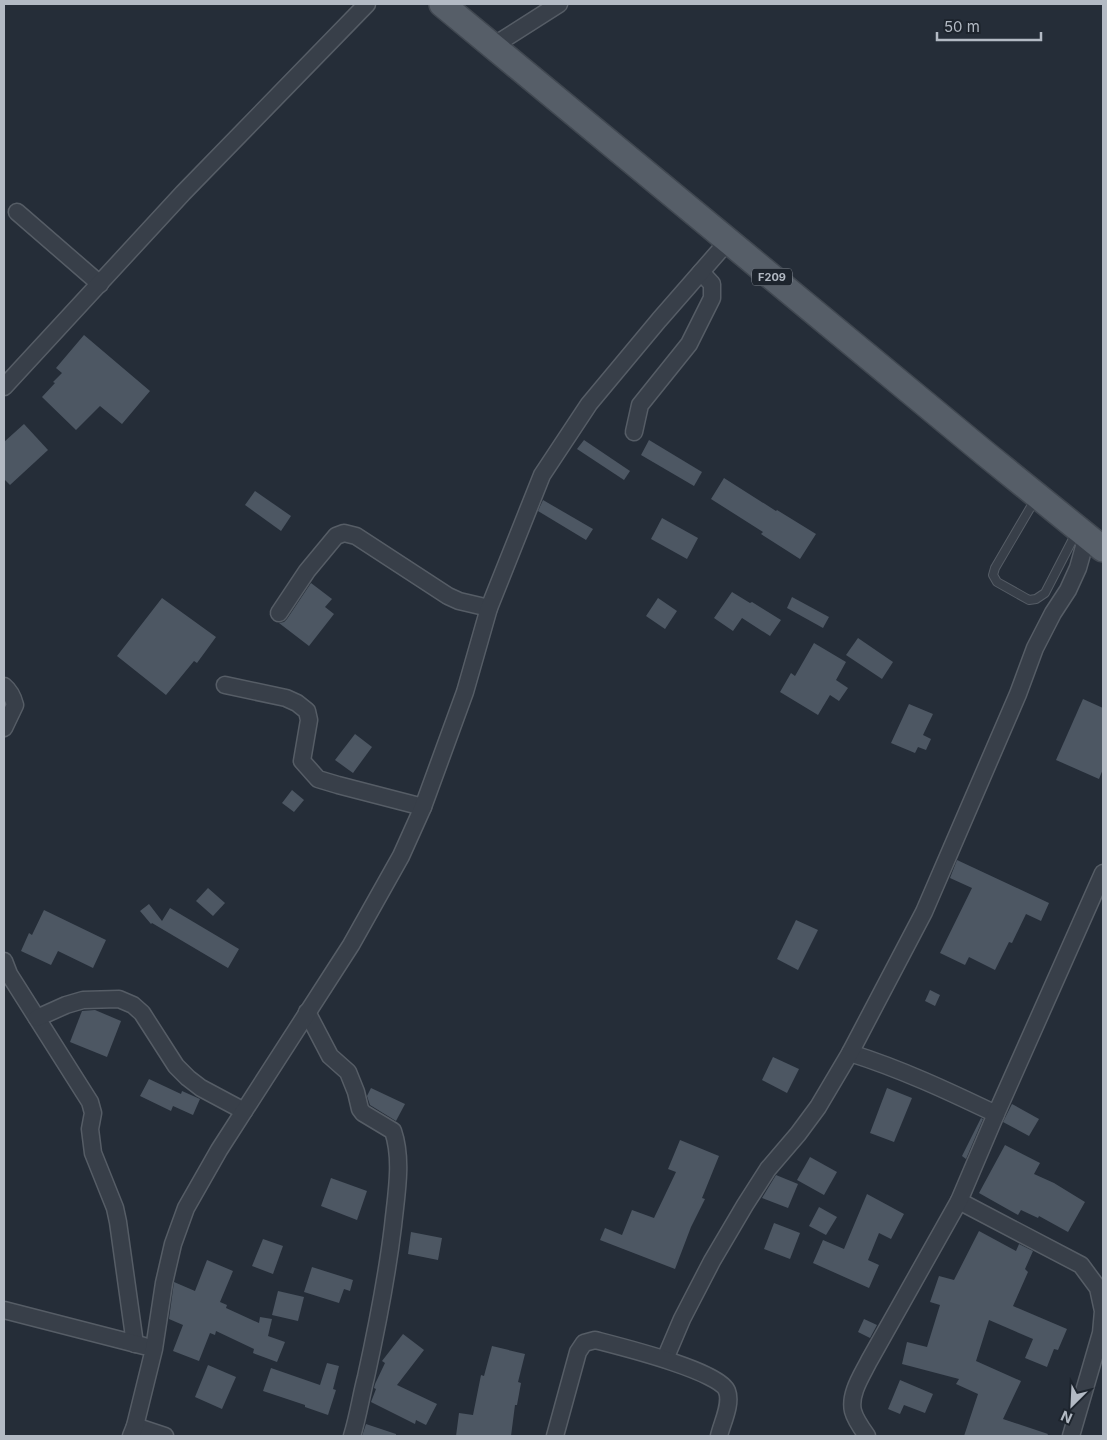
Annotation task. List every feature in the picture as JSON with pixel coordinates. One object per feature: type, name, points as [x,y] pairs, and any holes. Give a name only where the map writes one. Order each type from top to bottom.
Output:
[{"type":"main road","name":"F209","points":[[442,4],[1089,538]]},
{"type":"street","points":[[4,387],[184,193],[367,4]]},
{"type":"street","points":[[493,46],[558,4]]},
{"type":"street","points":[[17,212],[100,284]]},
{"type":"street","points":[[165,1436],[133,1431],[154,1349],[164,1283],[171,1252],[186,1208],[219,1150],[351,945],[401,856],[423,806],[464,692],[490,608],[542,475],[588,404],[728,241]]},
{"type":"street","points":[[634,432],[640,405],[689,344],[712,298],[712,284],[701,272]]},
{"type":"street","points":[[279,613],[307,571],[336,536],[344,533],[356,536],[448,596],[459,601],[490,608]]},
{"type":"street","points":[[665,1359],[682,1320],[712,1261],[745,1204],[768,1169],[818,1107],[850,1053],[924,912],[1018,694],[1035,648],[1053,613],[1068,590],[1089,538]]},
{"type":"street","points":[[224,685],[286,698],[307,711],[309,720],[302,761],[318,779],[423,806]]},
{"type":"street","points":[[4,686],[8,689],[15,705],[4,728]]},
{"type":"street","points":[[867,1436],[853,1412],[856,1387],[960,1201],[996,1114],[1101,884]]},
{"type":"street","points":[[4,961],[9,974],[90,1102],[93,1113],[90,1129],[93,1153],[115,1208],[135,1344]]},
{"type":"street","points":[[37,1018],[66,1005],[83,1000],[119,1000],[132,1005],[142,1013],[176,1066],[188,1078],[201,1088],[244,1111]]},
{"type":"street","points":[[307,1012],[330,1056],[348,1072],[360,1109],[363,1113],[393,1131],[395,1136],[398,1168],[389,1257],[373,1344],[352,1436]]},
{"type":"street","points":[[850,1053],[913,1075],[996,1114]]},
{"type":"street","points":[[960,1201],[1081,1265],[1098,1288],[1103,1311],[1101,1333],[1071,1436]]},
{"type":"street","points":[[4,1310],[154,1349]]},
{"type":"street","points":[[555,1436],[578,1352],[584,1343],[595,1340],[665,1359],[721,1382],[726,1388],[728,1395],[727,1406],[718,1436]]},
{"type":"lane","points":[[1038,496],[995,568],[993,575],[997,582],[1028,600],[1036,599],[1045,593],[1089,538]]},
{"type":"building","points":[[84,335],[150,391],[122,424],[100,406],[76,430],[42,397],[62,373],[56,368]]},
{"type":"building","points":[[24,424],[48,450],[10,485],[4,479],[4,442]]},
{"type":"building","points":[[584,440],[630,471],[624,480],[577,449]]},
{"type":"building","points":[[649,440],[702,472],[694,486],[641,455]]},
{"type":"building","points":[[724,478],[816,534],[800,559],[761,534],[763,532],[711,499]]},
{"type":"building","points":[[255,491],[291,516],[281,531],[245,505]]},
{"type":"building","points":[[543,500],[593,529],[586,540],[538,511]]},
{"type":"building","points":[[662,518],[698,538],[687,559],[651,539]]},
{"type":"building","points":[[311,583],[332,599],[325,607],[334,614],[309,646],[279,623],[287,619]]},
{"type":"building","points":[[732,592],[781,620],[770,636],[742,618],[733,631],[714,618]]},
{"type":"building","points":[[792,597],[829,617],[823,628],[787,608]]},
{"type":"building","points":[[162,598],[216,637],[197,663],[194,661],[166,695],[117,656]]},
{"type":"building","points":[[658,598],[677,611],[665,629],[646,616]]},
{"type":"building","points":[[858,638],[893,662],[882,679],[846,655]]},
{"type":"building","points":[[814,643],[846,662],[836,680],[848,688],[839,701],[830,695],[818,715],[780,692],[791,673],[795,676]]},
{"type":"building","points":[[1083,699],[1103,708],[1103,769],[1099,779],[1056,760]]},
{"type":"building","points":[[909,704],[933,714],[923,735],[931,739],[926,750],[918,747],[915,753],[891,743]]},
{"type":"building","points":[[355,734],[372,747],[353,773],[335,760]]},
{"type":"building","points":[[292,790],[304,800],[294,812],[282,803]]},
{"type":"building","points":[[957,860],[1049,903],[1041,921],[1026,914],[1012,943],[1009,942],[995,970],[969,957],[965,965],[940,953],[972,888],[950,878]]},
{"type":"building","points":[[208,888],[225,903],[213,916],[196,901]]},
{"type":"building","points":[[149,904],[162,921],[170,908],[239,949],[228,968],[151,924],[140,911]]},
{"type":"building","points":[[44,910],[106,940],[93,968],[58,951],[51,965],[21,951],[29,933],[32,935]]},
{"type":"building","points":[[796,920],[818,930],[798,970],[777,959]]},
{"type":"building","points":[[930,990],[940,995],[935,1006],[925,1001]]},
{"type":"building","points":[[95,1010],[121,1021],[107,1057],[70,1042],[82,1011]]},
{"type":"building","points":[[773,1057],[799,1069],[787,1093],[762,1080]]},
{"type":"building","points":[[149,1079],[181,1094],[182,1091],[200,1099],[193,1115],[173,1106],[171,1111],[140,1096]]},
{"type":"building","points":[[371,1088],[405,1104],[396,1121],[370,1105],[367,1096]]},
{"type":"building","points":[[887,1088],[912,1098],[894,1142],[870,1133]]},
{"type":"building","points":[[1012,1104],[1039,1119],[1029,1136],[1003,1122]]},
{"type":"building","points":[[981,1118],[983,1119],[966,1159],[962,1156]]},
{"type":"building","points":[[680,1140],[719,1156],[702,1198],[705,1199],[691,1227],[675,1269],[600,1240],[605,1228],[622,1235],[632,1210],[654,1218],[676,1172],[668,1169]]},
{"type":"building","points":[[1005,1145],[1040,1163],[1034,1174],[1054,1183],[1085,1202],[1068,1232],[1039,1216],[1038,1218],[1021,1210],[1018,1215],[979,1193]]},
{"type":"building","points":[[810,1157],[837,1172],[824,1195],[797,1180]]},
{"type":"building","points":[[776,1175],[798,1184],[788,1208],[762,1198]]},
{"type":"building","points":[[331,1178],[367,1191],[357,1220],[321,1206]]},
{"type":"building","points":[[867,1194],[904,1214],[891,1239],[879,1233],[868,1260],[879,1265],[869,1288],[813,1263],[823,1240],[844,1249]]},
{"type":"building","points":[[819,1207],[837,1217],[826,1235],[809,1226]]},
{"type":"building","points":[[774,1223],[800,1233],[790,1259],[764,1249]]},
{"type":"building","points":[[979,1231],[1016,1251],[1019,1244],[1033,1251],[1025,1269],[1028,1272],[1013,1306],[1067,1329],[1058,1350],[1054,1349],[1047,1367],[1025,1358],[1033,1339],[989,1320],[976,1361],[1021,1381],[1003,1419],[1048,1434],[1047,1436],[964,1436],[978,1394],[956,1384],[959,1379],[902,1364],[907,1342],[927,1347],[940,1305],[930,1302],[939,1276],[954,1280]]},
{"type":"building","points":[[411,1232],[442,1238],[438,1260],[408,1254]]},
{"type":"building","points":[[263,1239],[283,1246],[273,1274],[252,1266]]},
{"type":"building","points":[[207,1260],[233,1271],[220,1302],[227,1305],[226,1308],[259,1323],[260,1317],[272,1319],[268,1336],[285,1342],[277,1362],[253,1353],[254,1349],[216,1331],[215,1335],[210,1333],[199,1361],[173,1351],[183,1325],[169,1319],[174,1282],[195,1291]]},
{"type":"building","points":[[312,1267],[353,1280],[350,1291],[344,1289],[339,1303],[304,1292]]},
{"type":"building","points":[[278,1291],[304,1297],[298,1321],[272,1315]]},
{"type":"building","points":[[864,1319],[877,1325],[870,1338],[858,1332]]},
{"type":"building","points":[[403,1334],[424,1350],[397,1385],[437,1404],[426,1425],[416,1420],[415,1424],[371,1402],[376,1389],[374,1388],[375,1384],[385,1363],[382,1361]]},
{"type":"building","points":[[492,1346],[525,1354],[518,1382],[521,1383],[517,1405],[515,1405],[511,1436],[456,1436],[459,1413],[473,1415],[481,1375],[484,1376]]},
{"type":"building","points":[[327,1363],[339,1366],[333,1389],[336,1390],[328,1415],[263,1391],[271,1368],[320,1385]]},
{"type":"building","points":[[208,1365],[236,1377],[222,1409],[195,1397]]},
{"type":"building","points":[[900,1380],[933,1394],[925,1413],[904,1405],[900,1414],[888,1409]]},
{"type":"building","points":[[366,1424],[396,1434],[396,1436],[362,1436]]}]
